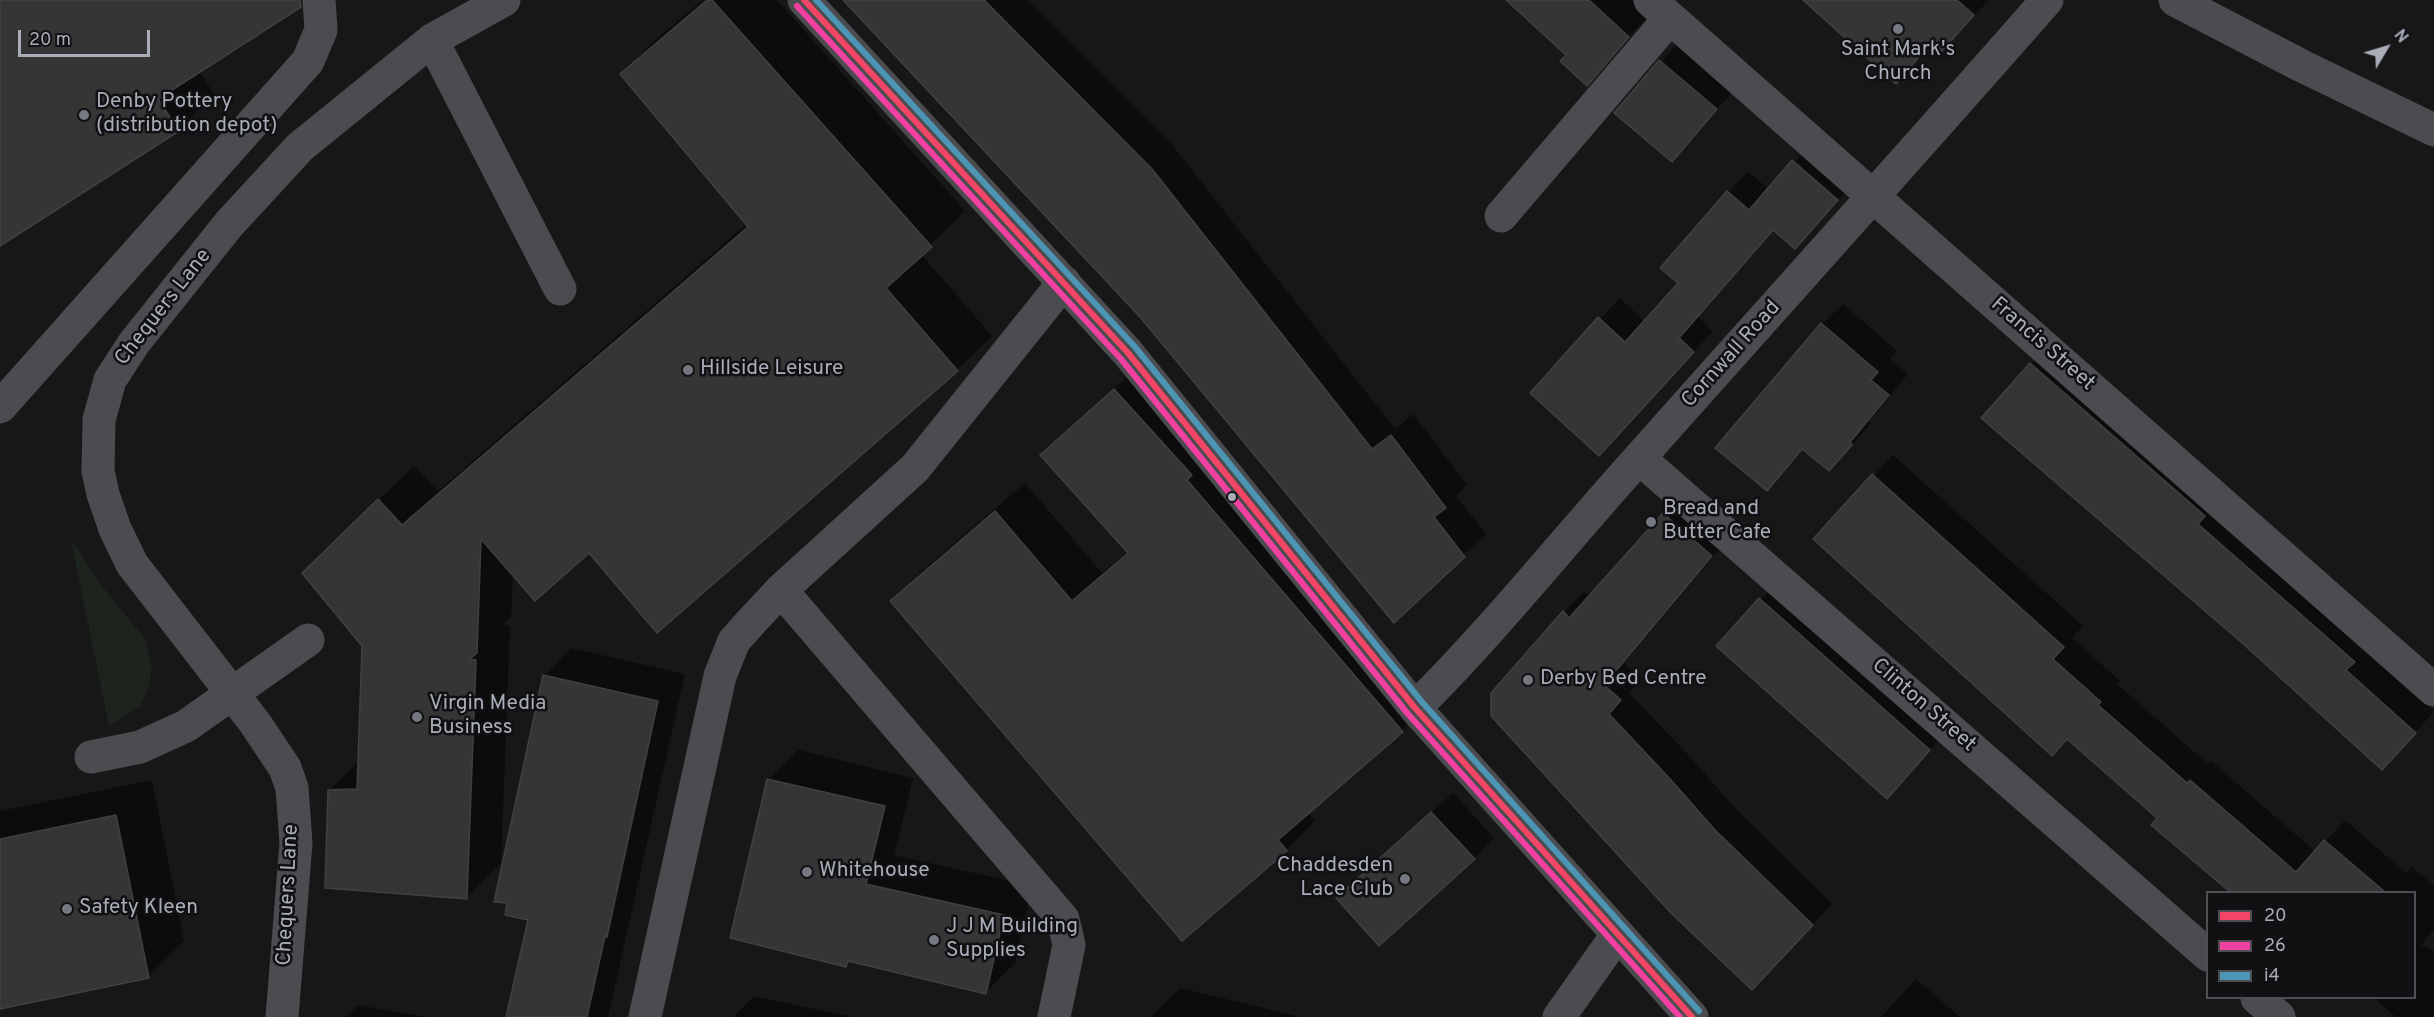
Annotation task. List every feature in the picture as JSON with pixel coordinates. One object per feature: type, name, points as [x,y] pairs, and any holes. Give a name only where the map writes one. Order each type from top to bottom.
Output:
[{"type":"street","points":[[0,407],[308,61],[321,30],[319,0]]},
{"type":"street","name":"Chequers Lane","points":[[282,1017],[296,843],[292,788],[279,759],[233,694],[132,564],[115,530],[98,471],[99,420],[110,380],[134,343],[230,224],[300,147],[432,40],[504,0]]},
{"type":"street","points":[[804,0],[1128,353],[1415,708],[1692,1017]]},
{"type":"street","name":"Cornwall Road","points":[[1415,708],[1465,658],[1639,458],[1874,198],[2047,0]]},
{"type":"street","points":[[2175,0],[2302,66],[2434,130]]},
{"type":"street","points":[[1501,216],[1660,9]]},
{"type":"street","name":"Francis Street","points":[[1660,9],[2434,690]]},
{"type":"street","points":[[432,40],[560,289]]},
{"type":"street","points":[[645,1017],[720,676],[734,641],[781,590],[915,468],[1064,282]]},
{"type":"street","name":"Clinton Street","points":[[1639,458],[2206,953]]},
{"type":"street","points":[[781,590],[1063,920],[1069,945],[1054,1017]]},
{"type":"street","points":[[91,757],[140,747],[186,726],[308,640]]},
{"type":"street","points":[[1559,1017],[1617,935]]},
{"type":"street","points":[[2258,999],[2279,1017]]},
{"type":"shaded area","points":[[71,539],[101,585],[145,639],[152,667],[149,686],[141,706],[109,726]]},
{"type":"building","name":"Denby Pottery (distribution depot)","points":[[0,0],[300,0],[301,7],[158,99],[179,131],[0,246]]},
{"type":"building","points":[[707,0],[712,0],[932,247],[886,288],[958,371],[657,633],[589,553],[535,601],[481,539],[477,653],[470,659],[476,660],[467,899],[325,888],[328,790],[357,789],[362,646],[302,573],[378,499],[402,525],[748,227],[620,74]]},
{"type":"building","points":[[843,0],[984,0],[1152,169],[1372,449],[1391,435],[1446,508],[1434,517],[1465,557],[1394,623],[1140,317]]},
{"type":"building","points":[[1506,0],[1589,0],[1629,37],[1587,86],[1560,61],[1566,55]]},
{"type":"building","name":"Saint Mark's Church","points":[[1803,0],[1957,0],[1974,15],[1942,51],[1932,42],[1896,84]]},
{"type":"building","points":[[1659,60],[1717,109],[1672,162],[1614,113]]},
{"type":"building","points":[[1792,160],[1838,200],[1795,249],[1773,230],[1679,338],[1694,352],[1599,456],[1530,393],[1598,317],[1625,342],[1678,283],[1660,268],[1727,191],[1749,210]]},
{"type":"building","points":[[1821,323],[1878,372],[1871,380],[1889,395],[1850,442],[1852,445],[1829,471],[1802,449],[1767,491],[1715,448]]},
{"type":"building","points":[[2030,363],[2205,516],[2198,524],[2355,662],[2346,670],[2416,733],[2382,770],[2241,642],[1981,418]]},
{"type":"building","points":[[1114,389],[1192,475],[1187,480],[1403,732],[1278,840],[1287,851],[1182,941],[890,601],[995,511],[1072,601],[1128,553],[1040,455]]},
{"type":"building","points":[[1872,474],[2064,647],[2053,659],[2101,702],[2098,705],[2187,783],[2190,780],[2296,872],[2324,840],[2384,891],[2229,891],[2151,825],[2157,818],[2067,739],[2052,756],[1813,539]]},
{"type":"building","points":[[1663,513],[1712,556],[1604,685],[1621,700],[1609,714],[1715,830],[1813,925],[1752,990],[1671,913],[1491,716],[1491,693],[1563,611],[1569,618]]},
{"type":"building","points":[[1759,598],[1930,750],[1887,799],[1716,646]]},
{"type":"building","points":[[543,675],[658,701],[607,937],[605,936],[587,1017],[506,1017],[528,920],[505,915],[507,903],[494,902]]},
{"type":"building","name":"Whitehouse","points":[[767,779],[885,806],[866,884],[1004,915],[986,994],[848,961],[846,967],[730,938]]},
{"type":"building","name":"Chaddesden Lace Club","points":[[1431,812],[1475,859],[1379,946],[1336,898]]},
{"type":"building","name":"Safety Kleen","points":[[116,815],[149,978],[0,1009],[0,839]]},
{"type":"transit line","name":"20","points":[[804,0],[1128,353],[1415,708],[1692,1017]]},
{"type":"transit line","name":"i4","points":[[816,0],[1135,347],[1422,702],[1699,1011]]},
{"type":"transit line","name":"26","points":[[797,6],[1121,359],[1408,714],[1680,1017]]},
{"type":"place","name":"Saint Mark's Church","points":[[1898,29]]},
{"type":"place","name":"Denby Pottery (distribution depot)","points":[[84,115]]},
{"type":"place","name":"Hillside Leisure","points":[[688,370]]},
{"type":"place","name":"Bread and Butter Cafe","points":[[1651,522]]},
{"type":"place","name":"Derby Bed Centre","points":[[1528,680]]},
{"type":"place","name":"Virgin Media Business","points":[[417,717]]},
{"type":"place","name":"Whitehouse","points":[[807,872]]},
{"type":"place","name":"Chaddesden Lace Club","points":[[1405,879]]},
{"type":"place","name":"Safety Kleen","points":[[67,909]]},
{"type":"place","name":"J J M Building Supplies","points":[[934,940]]}]
